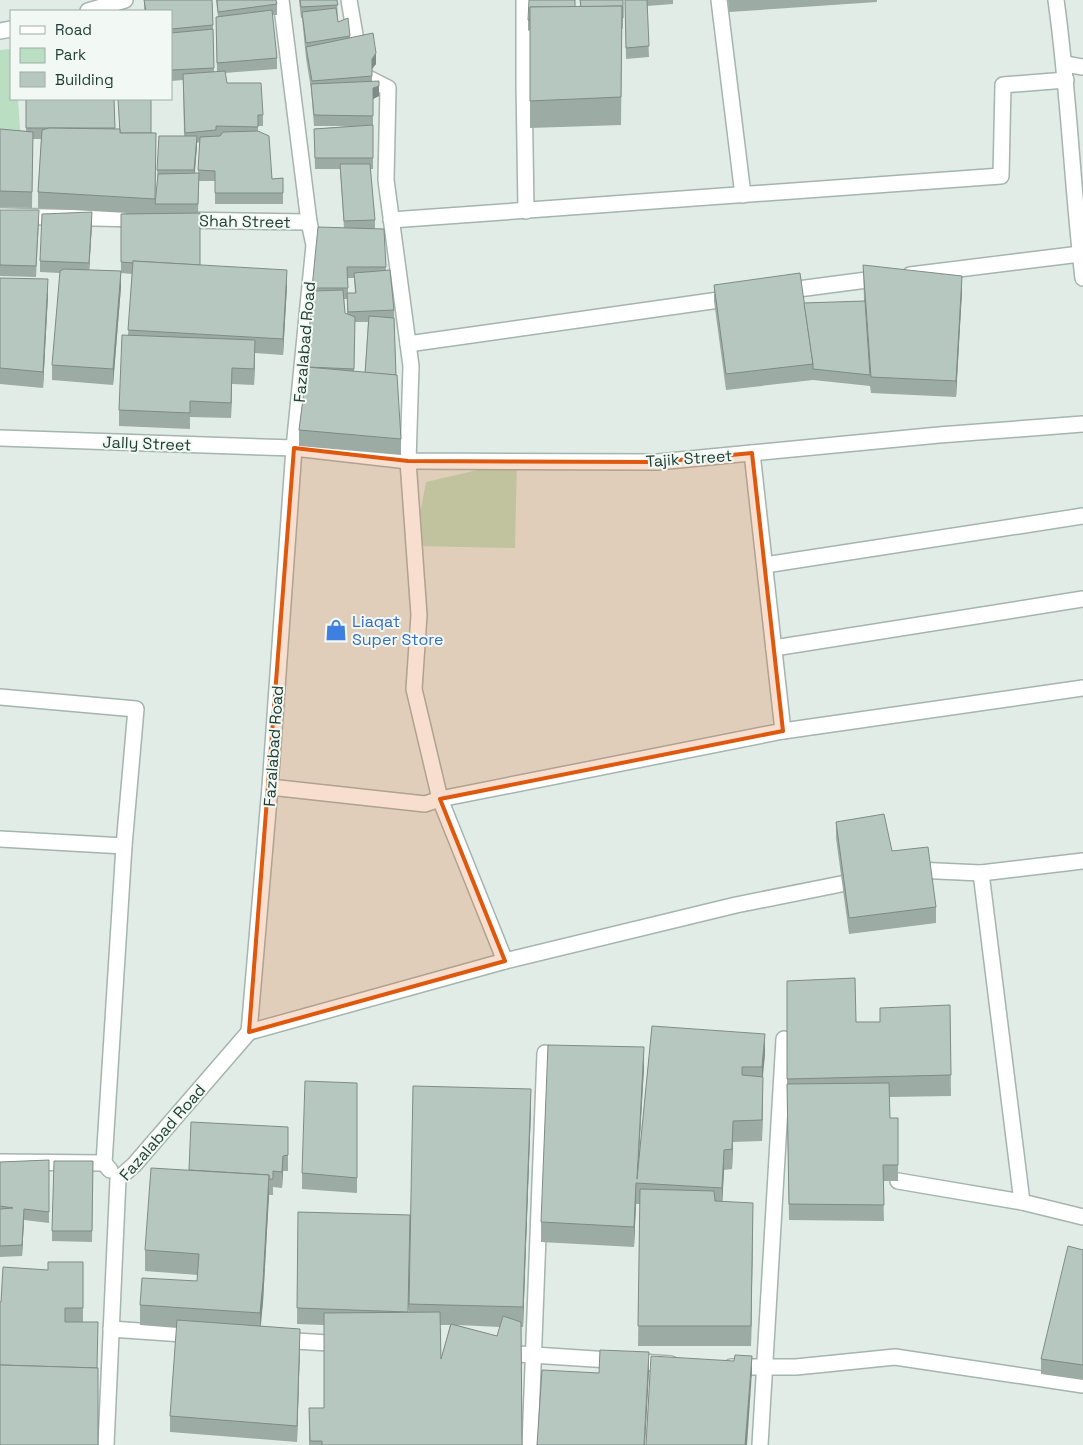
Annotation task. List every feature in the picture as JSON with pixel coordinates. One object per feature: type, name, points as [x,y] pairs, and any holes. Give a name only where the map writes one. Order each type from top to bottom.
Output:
[{"type":"street","points":[[91,10],[125,0]]},
{"type":"street","name":"Fazalabad Road","points":[[106,1445],[118,1178],[134,1165],[249,1032],[270,787],[294,448],[314,245],[309,222],[281,0]]},
{"type":"street","points":[[350,0],[362,75],[388,88],[386,180],[411,366],[408,461],[419,615],[414,690],[440,799],[506,961]]},
{"type":"street","points":[[524,0],[526,211]]},
{"type":"street","points":[[719,0],[743,195]]},
{"type":"street","points":[[1056,0],[1065,64],[1076,220],[1083,278]]},
{"type":"street","points":[[1065,64],[1083,67]]},
{"type":"street","points":[[391,220],[1000,176],[1003,85],[1066,80]]},
{"type":"street","name":"Shah Street","points":[[0,216],[309,222]]},
{"type":"street","points":[[766,293],[1080,254]]},
{"type":"street","points":[[408,344],[749,296]]},
{"type":"street","name":"Tajik Street","points":[[294,448],[408,461],[658,462],[939,435],[1083,424]]},
{"type":"street","name":"Jally Street","points":[[0,438],[294,448]]},
{"type":"street","points":[[752,453],[783,731]]},
{"type":"street","points":[[765,565],[1083,516]]},
{"type":"street","points":[[774,648],[1083,599]]},
{"type":"street","points":[[270,787],[424,804],[440,799],[783,731],[1083,688]]},
{"type":"street","points":[[0,697],[136,709],[124,846],[104,1163]]},
{"type":"street","points":[[0,839],[124,846]]},
{"type":"street","points":[[897,873],[916,870],[981,873],[1083,861]]},
{"type":"street","points":[[981,873],[1022,1202]]},
{"type":"street","points":[[249,1032],[506,961],[736,905],[878,877]]},
{"type":"street","points":[[760,1445],[784,1039]]},
{"type":"street","points":[[530,1445],[545,1053]]},
{"type":"street","points":[[0,1162],[104,1163],[118,1178]]},
{"type":"street","points":[[898,1181],[1022,1202],[1083,1217]]},
{"type":"street","points":[[111,1330],[208,1335]]},
{"type":"street","points":[[267,1339],[355,1344]]},
{"type":"street","points":[[484,1352],[687,1365]]},
{"type":"street","points":[[716,1367],[796,1367],[895,1357],[1083,1385]]},
{"type":"highlighted area","points":[[294,448],[408,461],[658,462],[752,453],[783,731],[440,799],[505,961],[249,1032]]},
{"type":"green space","points":[[10,49],[10,100],[18,100],[21,143],[0,141],[0,50]]},
{"type":"green space","points":[[517,461],[515,548],[414,546],[426,482]]},
{"type":"building","points":[[144,0],[212,0],[213,25],[172,29],[172,10],[146,10]]},
{"type":"building","points":[[217,0],[276,0],[277,4],[218,12]]},
{"type":"building","points":[[300,0],[337,0],[338,5],[301,7]]},
{"type":"building","points":[[529,0],[575,0],[575,7],[530,7],[530,20],[528,20]]},
{"type":"building","points":[[580,0],[623,0],[623,18],[622,6],[581,7]]},
{"type":"building","points":[[625,0],[647,0],[649,46],[626,48]]},
{"type":"building","points":[[622,6],[621,97],[530,101],[530,7]]},
{"type":"building","points":[[336,8],[338,22],[348,18],[350,36],[306,43],[302,12]]},
{"type":"building","points":[[272,10],[277,58],[217,63],[216,17]]},
{"type":"building","points":[[213,29],[214,68],[172,70],[172,33]]},
{"type":"building","points":[[373,33],[376,53],[372,59],[372,76],[312,81],[306,47]]},
{"type":"building","points":[[225,71],[227,83],[261,83],[263,115],[258,115],[258,127],[216,126],[216,130],[185,133],[183,74]]},
{"type":"building","points":[[379,81],[379,86],[373,88],[373,116],[314,115],[311,84]]},
{"type":"building","points":[[26,100],[114,100],[115,128],[26,128]]},
{"type":"building","points":[[118,100],[151,100],[151,133],[120,133]]},
{"type":"building","points":[[373,125],[373,158],[315,158],[314,129]]},
{"type":"building","points":[[49,128],[120,129],[120,133],[156,133],[155,199],[38,192],[42,130]]},
{"type":"building","points":[[0,129],[33,132],[32,192],[0,191]]},
{"type":"building","points":[[258,131],[269,136],[272,179],[283,178],[283,193],[215,193],[215,171],[198,170],[200,137],[220,136],[223,132]]},
{"type":"building","points":[[159,136],[197,136],[194,170],[157,170]]},
{"type":"building","points":[[340,164],[370,164],[375,220],[344,221]]},
{"type":"building","points":[[199,173],[198,204],[155,204],[158,174]]},
{"type":"building","points":[[0,210],[39,210],[36,266],[0,265]]},
{"type":"building","points":[[92,212],[89,263],[40,261],[42,214]]},
{"type":"building","points":[[200,213],[200,265],[121,262],[121,214]]},
{"type":"building","points":[[318,227],[384,229],[386,267],[347,267],[348,288],[312,288]]},
{"type":"building","points":[[133,261],[287,270],[283,339],[128,330]]},
{"type":"building","points":[[863,265],[962,276],[956,381],[871,377]]},
{"type":"building","points":[[64,269],[121,271],[113,369],[52,365],[60,271]]},
{"type":"building","points":[[390,270],[394,310],[348,312],[347,293],[356,293],[354,273]]},
{"type":"building","points":[[800,273],[813,364],[726,374],[714,285]]},
{"type":"building","points":[[0,278],[48,279],[43,372],[0,368]]},
{"type":"building","points":[[343,290],[345,313],[355,317],[354,369],[307,367],[312,291]]},
{"type":"building","points":[[865,301],[870,375],[813,369],[804,303]]},
{"type":"building","points":[[369,316],[394,318],[396,375],[365,373]]},
{"type":"building","points":[[122,335],[255,340],[254,369],[232,368],[231,403],[190,401],[190,413],[119,410]]},
{"type":"building","points":[[307,367],[397,375],[401,439],[299,430]]},
{"type":"building","points":[[884,814],[892,851],[928,847],[936,907],[849,918],[836,822]]},
{"type":"building","points":[[855,978],[856,1022],[880,1022],[880,1008],[950,1005],[951,1075],[787,1079],[787,981]]},
{"type":"building","points":[[652,1026],[765,1034],[762,1067],[742,1067],[742,1075],[763,1077],[762,1120],[733,1121],[732,1149],[724,1150],[722,1188],[636,1183],[634,1227],[541,1222],[548,1045],[644,1047],[637,1179]]},
{"type":"building","points":[[305,1081],[357,1083],[357,1178],[302,1173]]},
{"type":"building","points":[[889,1083],[890,1118],[898,1118],[898,1165],[883,1165],[884,1205],[789,1204],[787,1084]]},
{"type":"building","points":[[413,1086],[531,1089],[523,1307],[409,1304]]},
{"type":"building","points":[[191,1122],[288,1127],[288,1155],[283,1156],[282,1172],[273,1171],[273,1179],[269,1179],[269,1175],[189,1170]]},
{"type":"building","points":[[49,1160],[49,1212],[24,1209],[22,1245],[0,1246],[0,1209],[13,1208],[0,1206],[0,1162]]},
{"type":"building","points":[[54,1161],[93,1161],[92,1231],[52,1231]]},
{"type":"building","points":[[151,1168],[269,1175],[260,1313],[140,1305],[142,1278],[197,1281],[199,1254],[145,1250]]},
{"type":"building","points":[[640,1189],[714,1191],[715,1201],[753,1203],[751,1326],[638,1326]]},
{"type":"building","points":[[298,1212],[410,1215],[408,1312],[297,1308]]},
{"type":"building","points":[[1068,1246],[1083,1250],[1083,1365],[1041,1359]]},
{"type":"building","points":[[48,1262],[83,1262],[83,1308],[65,1308],[65,1322],[98,1322],[97,1368],[0,1365],[0,1302],[3,1267],[48,1270]]},
{"type":"building","points":[[440,1312],[441,1359],[451,1324],[497,1336],[503,1316],[521,1322],[522,1445],[322,1445],[322,1441],[310,1441],[309,1408],[324,1408],[324,1313]]},
{"type":"building","points":[[177,1320],[300,1329],[297,1426],[170,1416]]},
{"type":"building","points":[[600,1350],[649,1352],[644,1445],[537,1445],[542,1370],[599,1373]]},
{"type":"building","points":[[735,1355],[752,1356],[745,1445],[646,1445],[651,1356],[734,1361]]},
{"type":"building","points":[[0,1365],[98,1368],[98,1445],[0,1445]]},
{"type":"place","name":"Liaqat Super Store","points":[[336,630]]}]
